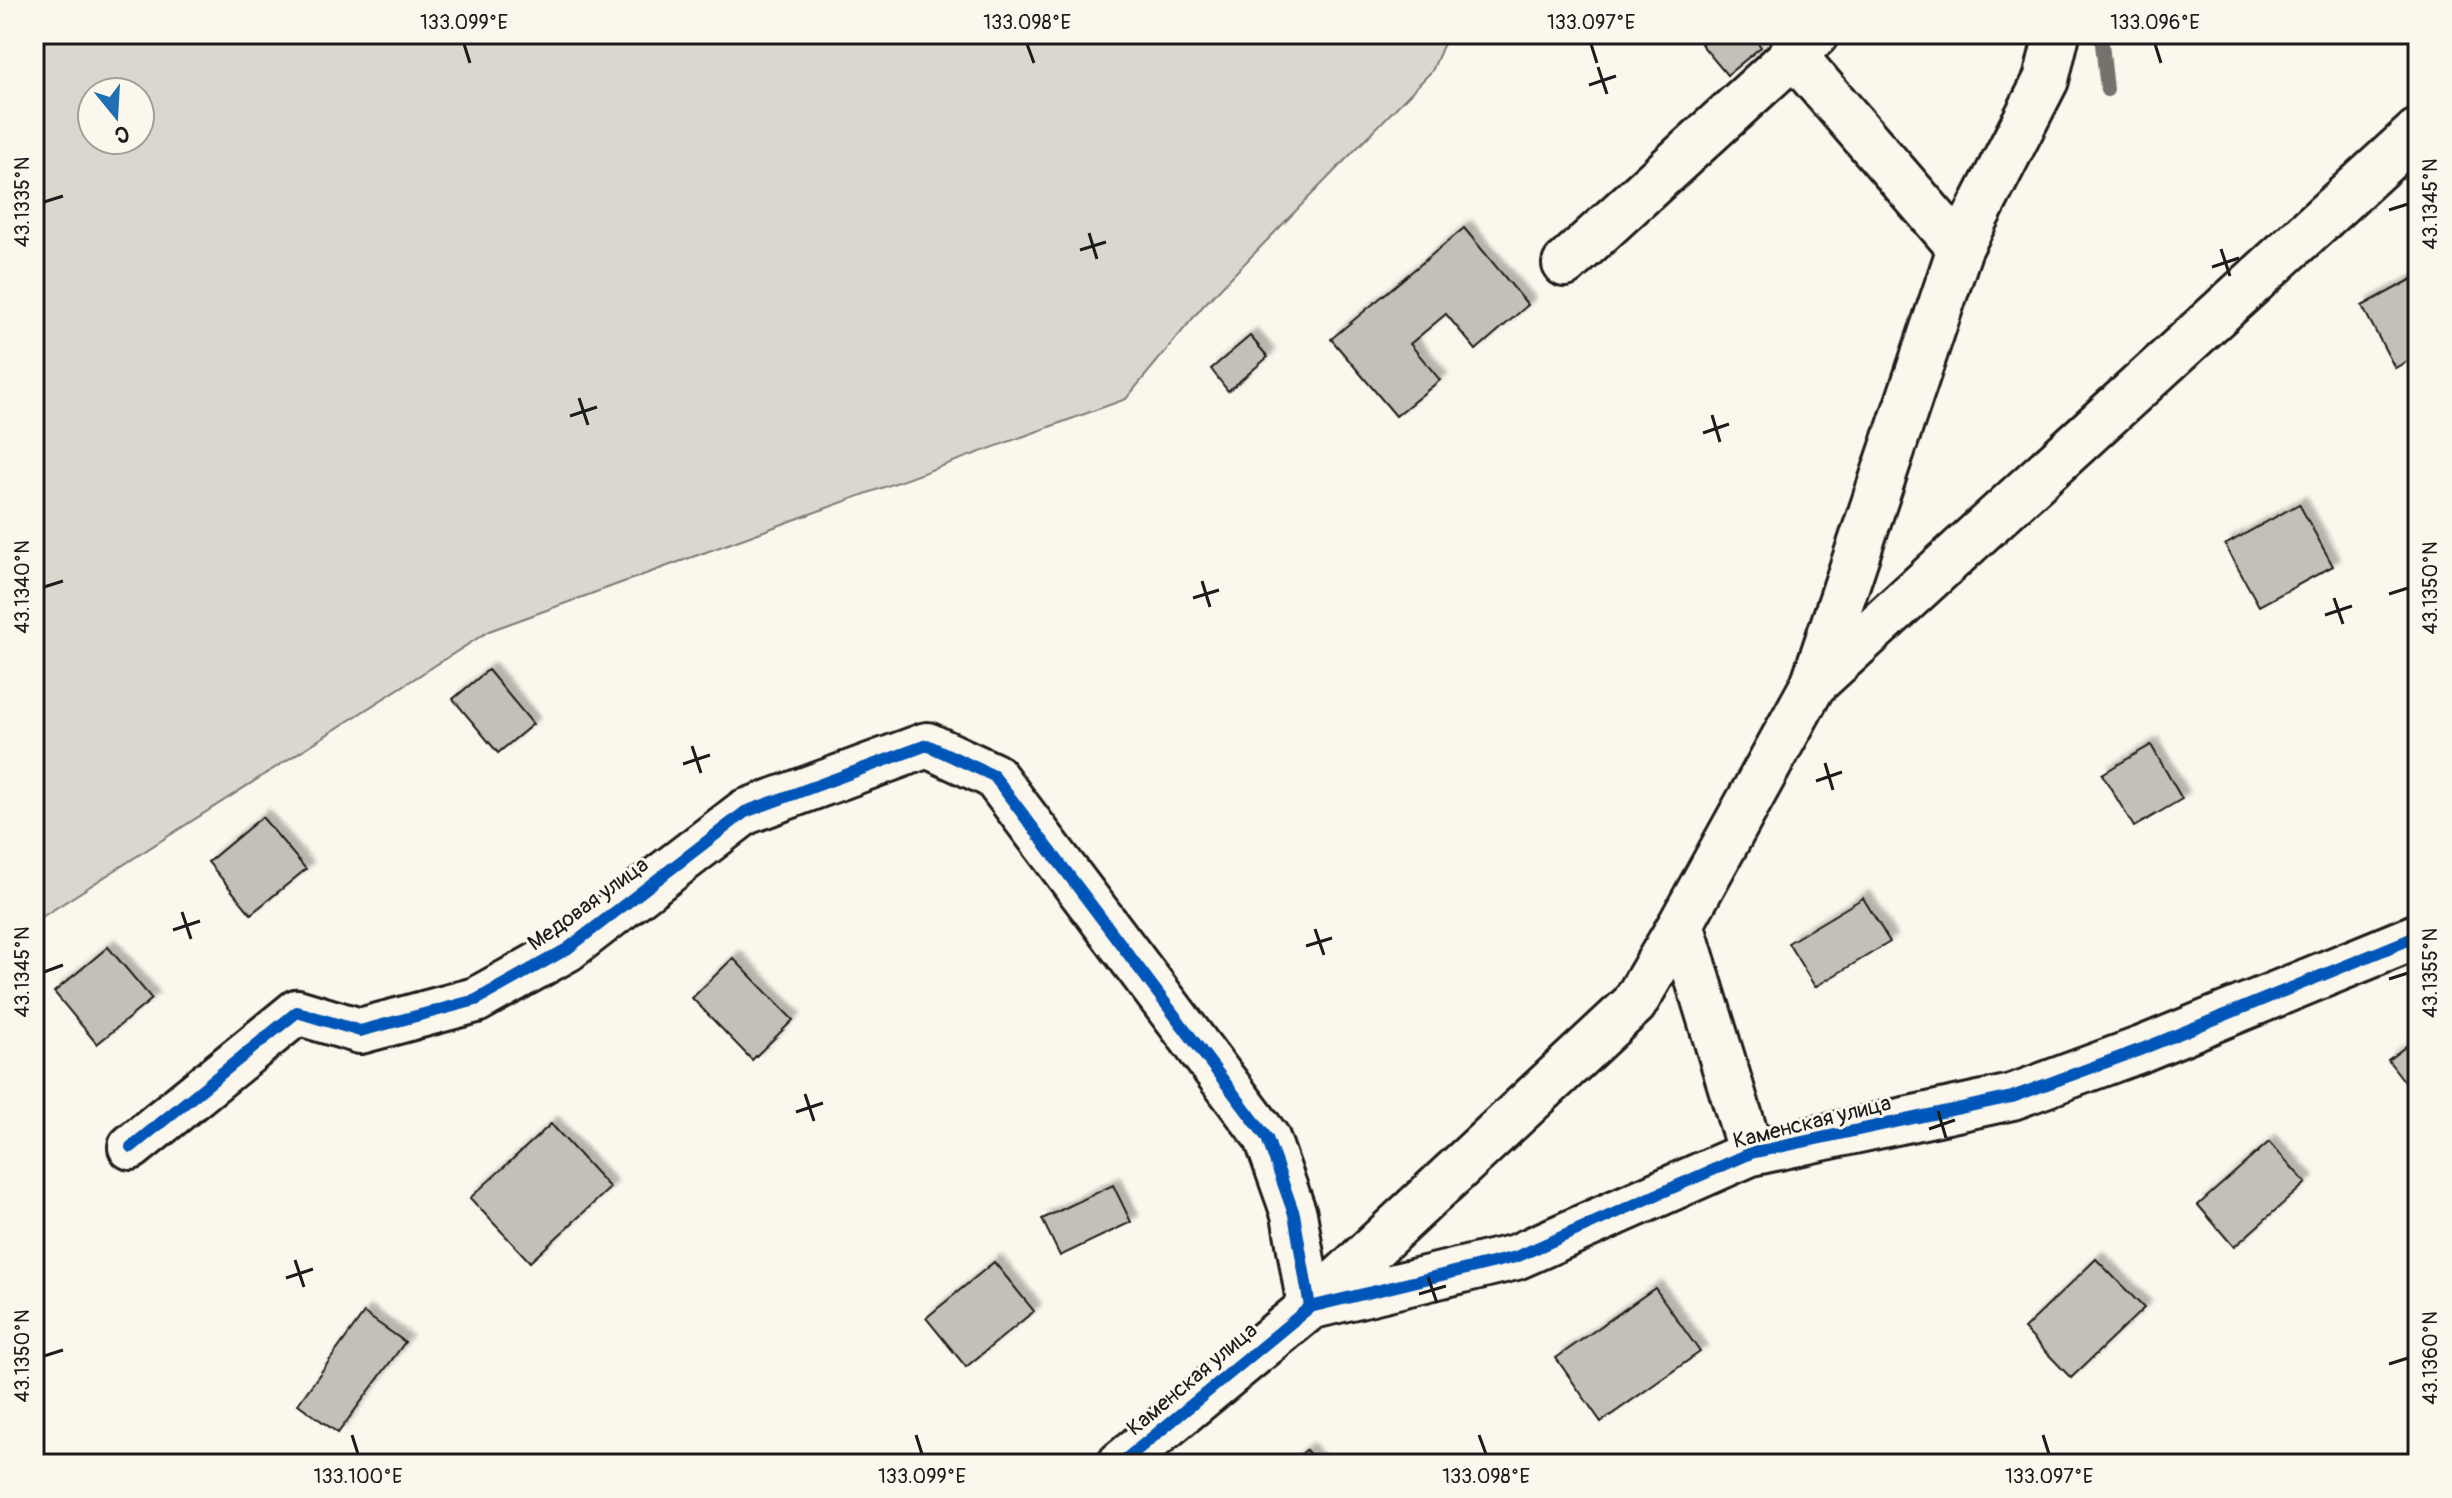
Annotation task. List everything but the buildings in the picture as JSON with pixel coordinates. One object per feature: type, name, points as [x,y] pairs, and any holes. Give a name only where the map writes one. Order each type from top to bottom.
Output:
[{"type":"street","points":[[1310,1307],[1634,1004],[1681,924],[1813,685],[1960,248],[2046,80],[2057,34]]},
{"type":"street","points":[[1565,264],[1804,44],[1960,248]]},
{"type":"street","points":[[1813,685],[2417,132]]},
{"type":"street","name":"Медовая улица","points":[[131,1147],[297,1012],[360,1031],[476,1000],[567,949],[745,812],[927,745],[994,776],[1267,1138],[1294,1214],[1310,1307]]},
{"type":"street","points":[[1681,924],[1751,1153]]},
{"type":"street","name":"Каменская улица","points":[[1120,1464],[1310,1307],[1516,1257],[1751,1153],[2012,1097],[2142,1049],[2418,936]]},
{"type":"shaded area","points":[[34,34],[1448,34],[1432,71],[1203,306],[1126,399],[489,631],[34,922]]},
{"type":"waterway","points":[[2101,34],[2107,90]]},
{"type":"cycle path","points":[[131,1147],[297,1012],[360,1031],[476,1000],[567,949],[745,812],[927,745],[994,776],[1267,1138],[1294,1214],[1310,1307]]},
{"type":"cycle path","points":[[1120,1464],[1310,1307],[1516,1257],[1751,1153],[2012,1097],[2142,1049],[2418,936]]}]
